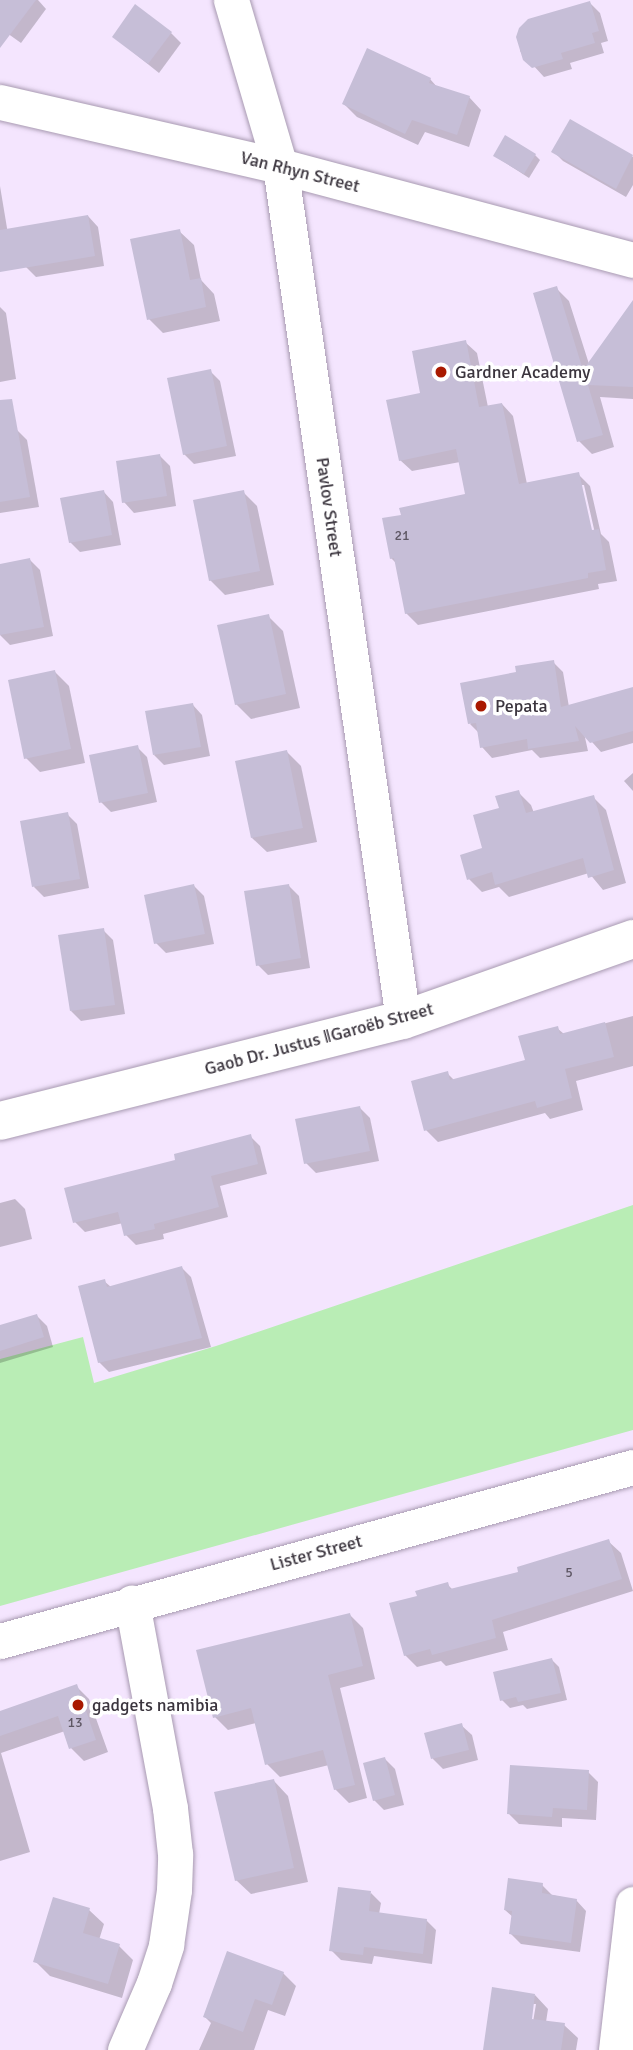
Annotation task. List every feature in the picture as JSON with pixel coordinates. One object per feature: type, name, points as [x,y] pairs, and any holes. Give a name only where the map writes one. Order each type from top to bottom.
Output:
[{"type":"street","name":"Pavlov Street","points":[[231,0],[280,166],[403,1020]]},
{"type":"street","name":"Van Rhyn Street","points":[[0,102],[280,166],[633,260]]},
{"type":"street","points":[[598,249],[633,232]]},
{"type":"street","name":"Gaob Dr. Justus ǁGaroëb Street","points":[[0,1121],[403,1020],[633,939]]},
{"type":"street","name":"Lister Street","points":[[0,1641],[132,1602],[633,1467]]},
{"type":"street","points":[[125,2050],[154,1983],[166,1945],[174,1890],[175,1854],[170,1808],[132,1602]]},
{"type":"street","points":[[617,2050],[633,1904]]},
{"type":"green space","points":[[633,1205],[633,1430],[0,1606],[0,1359],[83,1337],[94,1383],[216,1346]]},
{"type":"building","points":[[0,0],[36,0],[0,48]]},
{"type":"building","points":[[590,1],[599,31],[592,33],[595,43],[561,53],[563,59],[532,68],[523,60],[516,37],[519,28],[528,19]]},
{"type":"building","points":[[135,4],[172,32],[148,64],[112,37]]},
{"type":"building","points":[[367,48],[431,78],[429,83],[470,96],[457,135],[412,120],[405,134],[342,104]]},
{"type":"building","points":[[570,119],[633,155],[616,189],[551,152]]},
{"type":"building","points":[[505,135],[536,154],[524,174],[493,156]]},
{"type":"building","points":[[88,215],[95,256],[0,272],[0,230]]},
{"type":"building","points":[[180,229],[190,280],[201,278],[206,307],[147,320],[130,239]]},
{"type":"building","points":[[557,286],[583,370],[633,300],[633,387],[588,385],[603,435],[577,442],[533,293]]},
{"type":"building","points":[[466,340],[479,407],[502,403],[519,484],[579,472],[592,530],[599,529],[606,570],[588,573],[588,578],[405,614],[394,558],[390,559],[382,518],[401,515],[399,508],[465,494],[456,449],[399,461],[386,400],[420,393],[412,351]]},
{"type":"building","points":[[211,369],[227,446],[183,455],[167,378]]},
{"type":"building","points":[[12,399],[30,497],[0,502],[0,400]]},
{"type":"building","points":[[160,454],[167,496],[122,503],[116,461]]},
{"type":"building","points":[[104,490],[112,535],[69,543],[60,498]]},
{"type":"building","points":[[244,490],[260,571],[209,581],[193,500]]},
{"type":"building","points":[[30,558],[44,627],[0,635],[0,564]]},
{"type":"building","points":[[269,614],[286,694],[235,705],[217,625]]},
{"type":"building","points":[[554,660],[561,707],[633,687],[633,731],[590,743],[575,726],[579,741],[528,749],[527,739],[480,748],[476,723],[468,724],[460,683],[516,672],[515,666]]},
{"type":"building","points":[[55,670],[71,749],[24,759],[8,680]]},
{"type":"building","points":[[193,703],[201,747],[153,755],[145,711]]},
{"type":"building","points":[[138,745],[148,793],[99,803],[89,755]]},
{"type":"building","points":[[287,750],[303,828],[251,838],[235,761]]},
{"type":"building","points":[[519,790],[526,813],[594,795],[614,870],[588,878],[583,858],[495,885],[492,872],[467,880],[460,855],[482,848],[473,815],[499,808],[495,796]]},
{"type":"building","points":[[68,812],[80,879],[32,887],[20,821]]},
{"type":"building","points":[[194,884],[205,934],[154,944],[144,895]]},
{"type":"building","points":[[289,884],[301,958],[256,966],[244,891]]},
{"type":"building","points":[[104,928],[115,1005],[70,1011],[58,935]]},
{"type":"building","points":[[605,1022],[614,1057],[565,1069],[572,1098],[537,1108],[535,1101],[424,1131],[411,1081],[448,1071],[450,1080],[525,1060],[518,1036],[558,1026],[560,1034]]},
{"type":"building","points":[[360,1106],[370,1151],[304,1164],[295,1119]]},
{"type":"building","points":[[251,1134],[258,1164],[211,1176],[219,1207],[154,1224],[155,1229],[124,1236],[118,1212],[73,1223],[64,1188],[175,1160],[174,1154]]},
{"type":"building","points":[[182,1266],[202,1338],[98,1363],[78,1286],[105,1279],[107,1287]]},
{"type":"building","points":[[37,1314],[44,1337],[0,1351],[0,1325]]},
{"type":"building","points":[[609,1539],[622,1579],[492,1620],[496,1638],[432,1655],[430,1649],[404,1656],[389,1603],[417,1596],[415,1591],[448,1582],[450,1589],[518,1572],[517,1567]]},
{"type":"building","points":[[350,1613],[363,1666],[328,1675],[355,1785],[334,1790],[323,1750],[265,1765],[251,1708],[213,1718],[196,1650]]},
{"type":"building","points":[[552,1658],[561,1693],[518,1702],[516,1697],[500,1701],[493,1672]]},
{"type":"building","points":[[77,1684],[96,1740],[69,1749],[58,1716],[0,1736],[0,1711]]},
{"type":"building","points":[[462,1723],[469,1750],[431,1759],[424,1733]]},
{"type":"building","points":[[385,1757],[395,1795],[373,1801],[363,1763]]},
{"type":"building","points":[[510,1765],[589,1770],[587,1810],[553,1808],[552,1817],[507,1814]]},
{"type":"building","points":[[274,1779],[294,1868],[235,1881],[214,1792]]},
{"type":"building","points":[[508,1878],[543,1883],[542,1893],[577,1899],[571,1943],[509,1934],[512,1911],[504,1910]]},
{"type":"building","points":[[338,1887],[371,1891],[369,1911],[427,1919],[423,1954],[364,1947],[363,1955],[329,1951]]},
{"type":"building","points":[[53,1897],[90,1908],[83,1933],[120,1944],[108,1984],[33,1962]]},
{"type":"building","points":[[227,1951],[284,1972],[272,2005],[255,1999],[243,2032],[203,2017]]},
{"type":"building","points":[[492,1987],[535,1994],[532,2019],[565,2023],[561,2050],[483,2050]]},
{"type":"place","name":"Gardner Academy","points":[[441,372]]},
{"type":"place","name":"Pepata","points":[[481,706]]},
{"type":"place","name":"gadgets namibia","points":[[78,1705]]}]
